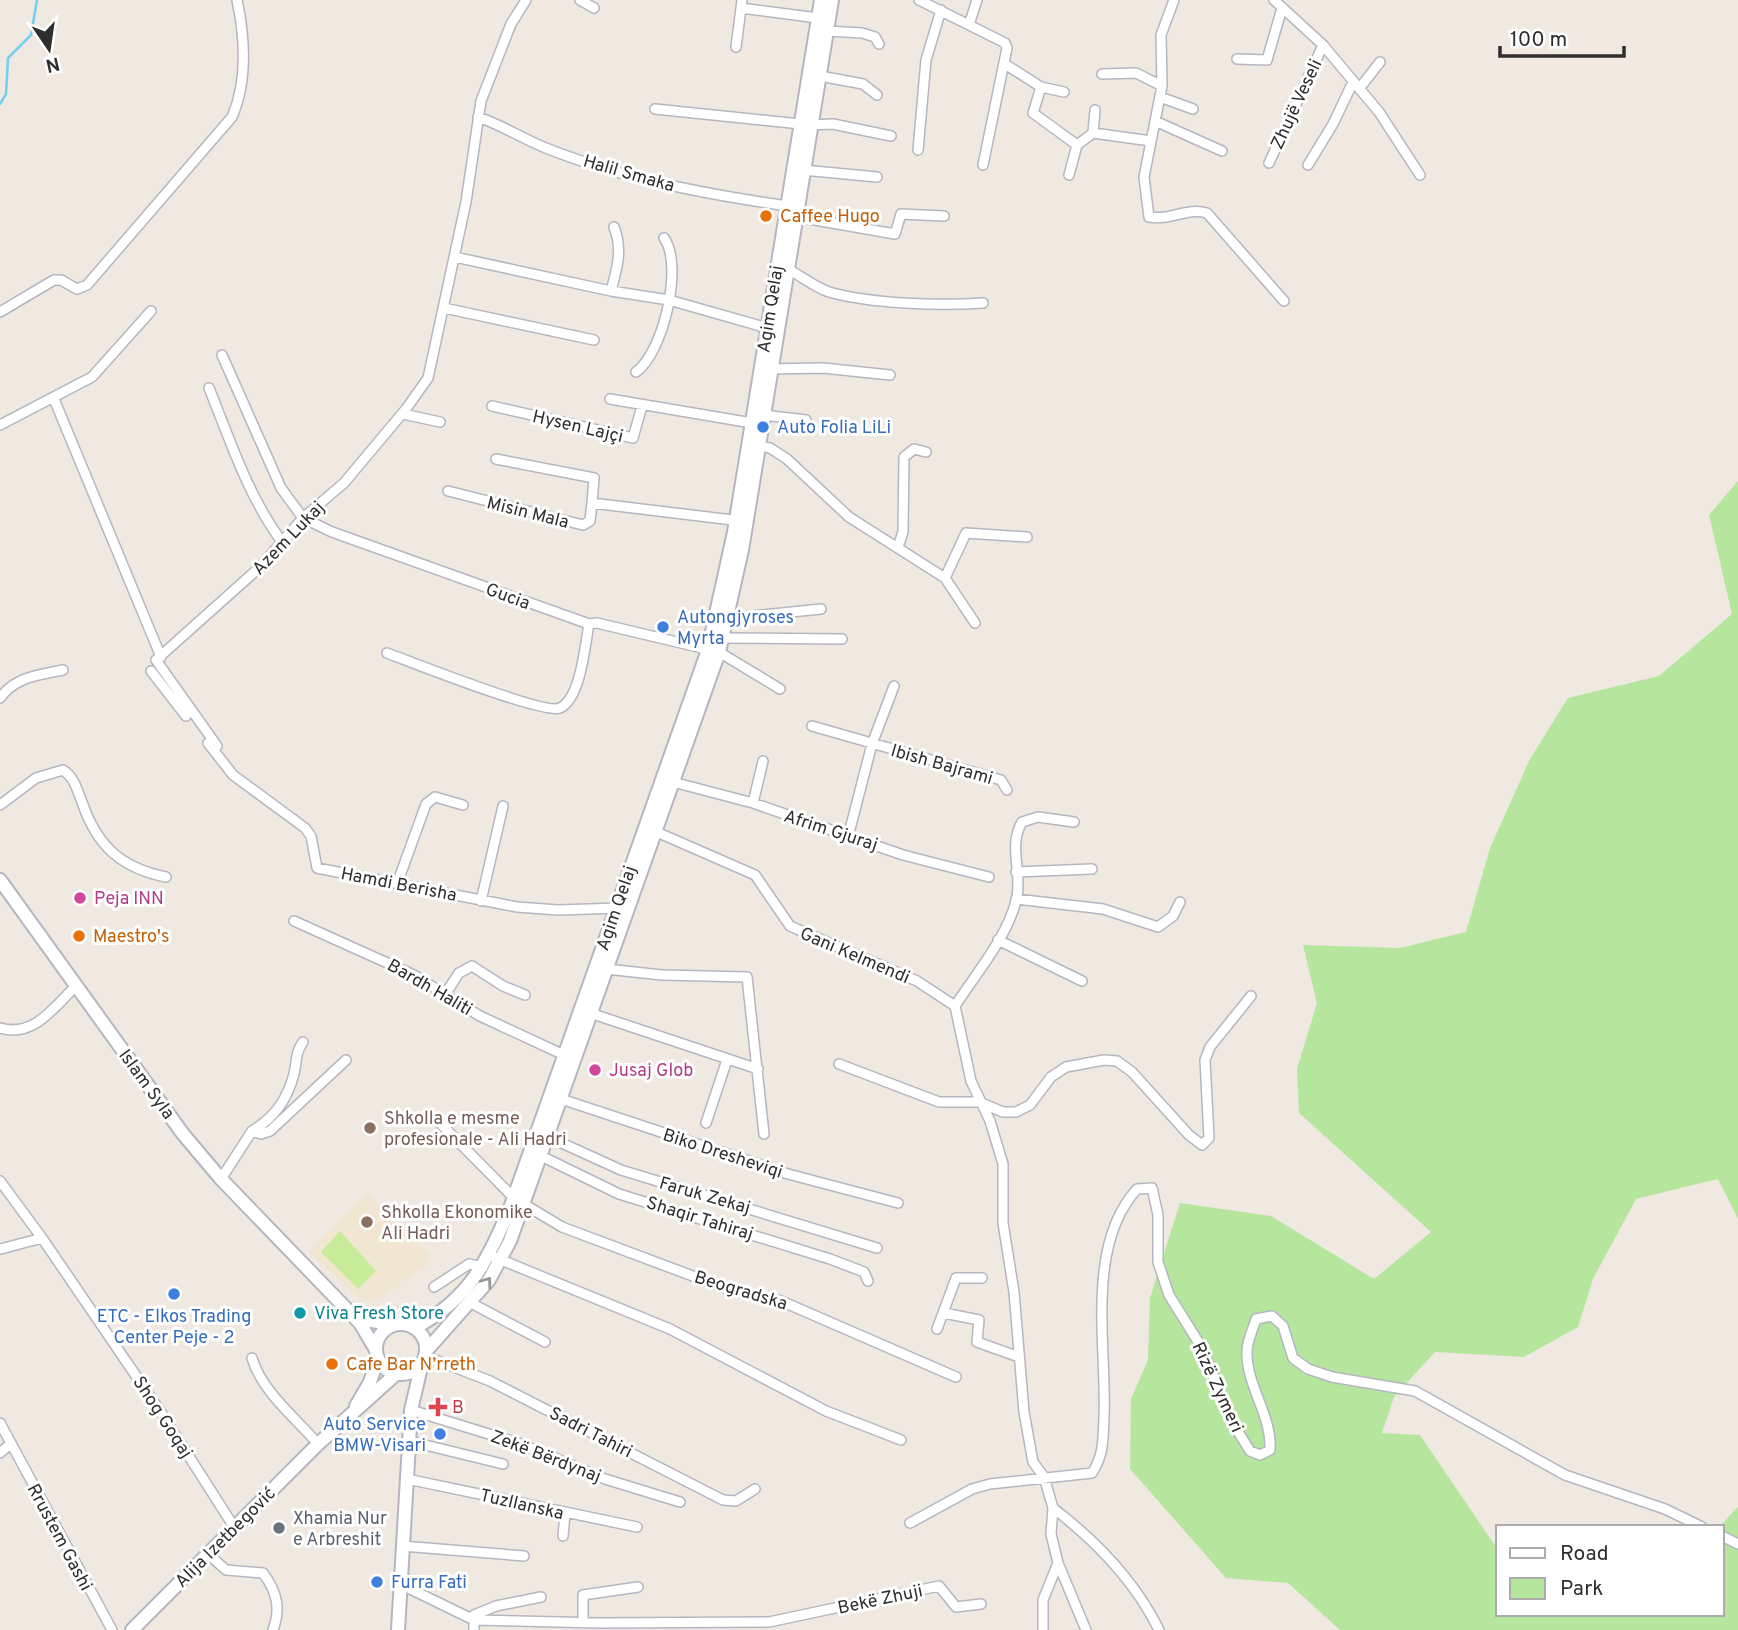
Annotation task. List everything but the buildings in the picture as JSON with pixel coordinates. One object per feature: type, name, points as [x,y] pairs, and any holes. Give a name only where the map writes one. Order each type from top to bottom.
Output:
[{"type":"main road","name":"Agim Qelaj","points":[[790,212],[803,170],[821,0]]},
{"type":"main road","name":"Agim Qelaj","points":[[424,1356],[471,1303],[519,1201],[714,651],[741,521],[790,212],[806,125],[820,76],[832,0]]},
{"type":"main road","name":"Agim Qelaj","points":[[714,651],[722,638],[721,619]]},
{"type":"main road","name":"Islam Syla","points":[[0,880],[183,1134],[221,1179],[360,1323],[377,1354]]},
{"type":"main road","name":"Agim Qelaj","points":[[555,1097],[564,1055],[606,969],[621,908]]},
{"type":"main road","name":"Agim Qelaj","points":[[414,1328],[436,1317],[462,1295],[491,1261]]},
{"type":"main road","name":"Islam Syla","points":[[344,1307],[367,1320],[394,1325]]},
{"type":"main road","points":[[398,1630],[411,1410],[424,1356],[422,1336],[414,1328],[394,1325],[381,1335],[377,1354],[382,1365],[399,1374],[411,1372],[424,1356]]},
{"type":"main road","name":"Alija Izetbegović","points":[[351,1415],[370,1382],[377,1354]]},
{"type":"main road","name":"Alija Izetbegović","points":[[132,1630],[318,1444],[399,1374]]},
{"type":"main road","points":[[399,1374],[411,1410]]},
{"type":"street","points":[[0,312],[54,280],[61,280],[77,289],[87,285],[226,125],[240,100],[243,30],[237,0]]},
{"type":"street","name":"Azem Lukaj","points":[[161,657],[260,567],[303,518],[344,483],[402,414],[428,378],[455,257],[485,86],[496,58],[526,0]]},
{"type":"street","points":[[580,0],[594,8]]},
{"type":"street","points":[[919,0],[1005,43],[1005,64],[983,165]]},
{"type":"street","points":[[969,25],[977,0]]},
{"type":"street","points":[[1174,0],[1161,35],[1162,86],[1144,177],[1149,217],[1160,219],[1195,209],[1207,213],[1284,300]]},
{"type":"street","name":"Zhujë Veseli","points":[[1277,2],[1323,45],[1356,85],[1420,175]]},
{"type":"street","name":"Zhujë Veseli","points":[[1237,59],[1268,60],[1277,2]]},
{"type":"street","points":[[736,47],[741,4],[818,18]]},
{"type":"street","points":[[918,150],[926,61],[941,10]]},
{"type":"street","points":[[827,30],[862,33],[875,37],[879,44]]},
{"type":"street","name":"Zhujë Veseli","points":[[1269,163],[1323,45]]},
{"type":"street","points":[[1356,85],[1380,62]]},
{"type":"street","points":[[1005,64],[1041,87],[1064,92]]},
{"type":"street","points":[[1102,74],[1136,73],[1162,86]]},
{"type":"street","points":[[820,76],[863,84],[877,94]]},
{"type":"street","name":"Zhujë Veseli","points":[[1308,165],[1356,85]]},
{"type":"street","points":[[1041,87],[1033,113],[1077,145]]},
{"type":"street","points":[[1160,97],[1194,109]]},
{"type":"street","points":[[655,109],[806,125],[832,124],[891,136]]},
{"type":"street","points":[[1093,133],[1095,110]]},
{"type":"street","name":"Halil Smaka","points":[[478,117],[502,125],[546,148],[607,168],[706,194],[790,212],[895,234],[901,214],[944,216]]},
{"type":"street","points":[[1155,121],[1222,151]]},
{"type":"street","points":[[1069,176],[1077,145],[1093,133],[1151,141]]},
{"type":"street","points":[[803,170],[877,177]]},
{"type":"street","points":[[611,291],[620,257],[620,243],[614,227]]},
{"type":"street","points":[[636,372],[652,355],[669,300],[672,268],[668,245],[664,239]]},
{"type":"street","points":[[455,257],[611,291],[669,300],[772,330]]},
{"type":"street","points":[[782,267],[825,290],[870,300],[953,305],[983,303]]},
{"type":"street","points":[[444,308],[594,340]]},
{"type":"street","points":[[0,425],[79,386],[103,368],[151,311]]},
{"type":"street","points":[[222,355],[281,488],[303,518]]},
{"type":"street","points":[[765,369],[823,368],[890,375]]},
{"type":"street","points":[[209,387],[252,491],[282,542]]},
{"type":"street","points":[[54,399],[161,657],[156,663],[217,746]]},
{"type":"street","name":"Hysen Lajçi","points":[[610,399],[642,407],[757,419],[806,420]]},
{"type":"street","name":"Hysen Lajçi","points":[[492,407],[633,438],[642,407]]},
{"type":"street","points":[[402,414],[440,422]]},
{"type":"street","points":[[753,445],[787,459],[849,517],[945,578],[975,623]]},
{"type":"street","points":[[898,547],[903,524],[904,457],[914,449],[926,453]]},
{"type":"street","name":"Misin Mala","points":[[448,491],[583,526],[590,521],[594,478],[496,459]]},
{"type":"street","name":"Misin Mala","points":[[592,503],[741,521]]},
{"type":"street","name":"Gucia","points":[[303,518],[332,533],[589,624],[597,623],[714,651]]},
{"type":"street","points":[[945,578],[966,533],[1027,537]]},
{"type":"street","points":[[721,619],[821,610]]},
{"type":"street","points":[[387,653],[498,693],[549,709],[558,709],[568,702],[577,681],[589,624]]},
{"type":"street","points":[[722,638],[842,639]]},
{"type":"street","points":[[714,651],[780,689]]},
{"type":"street","points":[[0,698],[8,686],[19,680],[63,670]]},
{"type":"street","name":"Hamdi Berisha","points":[[151,671],[233,775],[305,828],[311,836],[317,868],[481,901],[547,910],[621,908]]},
{"type":"street","name":"Ibish Bajrami","points":[[848,837],[872,744],[894,686]]},
{"type":"street","name":"Ibish Bajrami","points":[[812,726],[1001,780],[1007,790]]},
{"type":"street","points":[[753,803],[763,761]]},
{"type":"street","points":[[0,805],[37,778],[63,770],[71,775],[85,812],[110,849],[139,872],[166,877]]},
{"type":"street","name":"Afrim Gjuraj","points":[[668,780],[753,803],[848,837],[989,877]]},
{"type":"street","points":[[397,884],[426,804],[435,797],[463,804]]},
{"type":"street","name":"Hamdi Berisha","points":[[481,901],[503,806]]},
{"type":"street","points":[[1074,822],[1038,817],[1023,822],[1014,839],[1016,899],[989,959],[955,1006],[962,1051],[979,1102],[990,1121],[1003,1164],[1003,1223],[1014,1292],[1019,1357],[1033,1462],[1044,1477],[1053,1508],[1051,1534],[1058,1563],[1086,1630]]},
{"type":"street","name":"Gani Kelmendi","points":[[650,829],[755,875],[790,926],[917,981],[955,1006]]},
{"type":"street","points":[[1016,872],[1092,869]]},
{"type":"street","points":[[1016,899],[1103,909],[1158,926],[1173,916],[1180,902]]},
{"type":"street","name":"Bardh Haliti","points":[[295,921],[371,954],[446,993],[480,1016],[564,1055]]},
{"type":"street","points":[[998,940],[1082,981]]},
{"type":"street","points":[[446,993],[459,973],[472,966],[503,986],[525,995]]},
{"type":"street","name":"Agim Qelaj","points":[[606,969],[662,975],[747,977],[764,1134]]},
{"type":"street","points":[[0,1028],[16,1031],[32,1028],[76,986]]},
{"type":"street","points":[[839,1064],[939,1102],[979,1102],[1003,1112],[1016,1112],[1030,1105],[1051,1077],[1066,1067],[1104,1060],[1117,1061],[1132,1072],[1189,1135],[1202,1145],[1209,1138],[1205,1060],[1210,1047],[1251,996]]},
{"type":"street","points":[[585,1012],[758,1069]]},
{"type":"street","points":[[221,1179],[252,1131],[269,1121],[286,1097],[295,1072],[298,1049],[303,1042]]},
{"type":"street","points":[[252,1131],[261,1134],[270,1131],[346,1060]]},
{"type":"street","points":[[706,1122],[727,1060]]},
{"type":"street","name":"Biko Dresheviqi","points":[[555,1097],[788,1174],[898,1203]]},
{"type":"street","points":[[436,1119],[519,1201]]},
{"type":"street","name":"Faruk Zekaj","points":[[542,1134],[621,1170],[877,1248]]},
{"type":"street","name":"Shaqir Tahiraj","points":[[536,1153],[619,1194],[830,1259],[864,1272],[868,1281]]},
{"type":"street","name":"Shog Goqaj","points":[[0,1181],[162,1414],[234,1527]]},
{"type":"street","name":"Rizë Zymeri","points":[[1044,1477],[1092,1473],[1102,1457],[1105,1401],[1102,1313],[1107,1243],[1124,1203],[1137,1189],[1152,1188],[1158,1215],[1158,1262],[1169,1295],[1202,1348],[1234,1425],[1250,1451],[1260,1455],[1270,1450],[1268,1426],[1252,1379],[1247,1351],[1256,1319],[1272,1316],[1283,1326],[1293,1358],[1308,1369],[1332,1377],[1415,1391],[1473,1421],[1565,1475],[1665,1509],[1698,1525]]},
{"type":"street","name":"Beogradska","points":[[519,1201],[562,1227],[730,1290],[771,1298],[806,1311],[956,1377]]},
{"type":"street","points":[[1,1249],[42,1238]]},
{"type":"street","points":[[434,1287],[468,1264],[491,1261],[670,1329],[826,1411],[901,1440]]},
{"type":"street","points":[[937,1329],[956,1278],[982,1278]]},
{"type":"street","points":[[471,1303],[545,1342]]},
{"type":"street","points":[[944,1313],[979,1320],[977,1342],[1019,1357]]},
{"type":"street","name":"Sadri Tahiri","points":[[424,1356],[490,1381],[723,1500],[736,1501],[755,1489]]},
{"type":"street","points":[[252,1357],[257,1373],[271,1392],[318,1444]]},
{"type":"street","name":"Zekë Bërdynaj","points":[[411,1410],[521,1444],[605,1479],[680,1502]]},
{"type":"street","name":"Rrustem Gashi","points":[[0,1423],[112,1630]]},
{"type":"street","name":"Zekë Bërdynaj","points":[[409,1441],[503,1464]]},
{"type":"street","points":[[0,1453],[11,1443]]},
{"type":"street","points":[[910,1523],[972,1489],[1011,1479],[1044,1477]]},
{"type":"street","name":"Tuzllanska","points":[[407,1479],[637,1527]]},
{"type":"street","points":[[1053,1508],[1085,1532],[1126,1579],[1147,1607],[1159,1630]]},
{"type":"street","points":[[563,1536],[565,1514]]},
{"type":"street","points":[[402,1546],[524,1556]]},
{"type":"street","points":[[208,1554],[226,1570],[263,1573],[276,1595],[279,1608],[273,1630]]},
{"type":"street","points":[[1043,1630],[1043,1600],[1058,1563]]},
{"type":"street","name":"Bekë Zhuji","points":[[400,1584],[474,1625],[583,1623],[628,1627],[732,1620],[769,1622],[939,1586],[956,1607],[981,1604]]},
{"type":"street","points":[[583,1623],[583,1595],[638,1587]]},
{"type":"street","points":[[474,1625],[474,1615],[488,1608],[541,1597]]},
{"type":"shaded area","name":"Shkolla Ekonomike Ali Hadri","points":[[367,1193],[430,1256],[428,1264],[377,1300],[362,1301],[308,1251]]},
{"type":"green space","points":[[1738,481],[1738,1219],[1718,1179],[1636,1199],[1593,1279],[1578,1327],[1524,1357],[1435,1352],[1394,1397],[1382,1433],[1420,1435],[1496,1547],[1496,1616],[1724,1616],[1724,1525],[1721,1525],[1738,1507],[1738,1630],[1340,1630],[1288,1583],[1226,1578],[1130,1469],[1131,1399],[1148,1360],[1150,1298],[1180,1203],[1271,1216],[1374,1279],[1431,1232],[1299,1113],[1297,1069],[1317,1003],[1303,945],[1400,948],[1466,932],[1490,848],[1530,759],[1568,698],[1659,676],[1732,614],[1709,515]]},
{"type":"green space","points":[[340,1231],[376,1271],[358,1289],[321,1252]]},
{"type":"waterway","points":[[0,104],[6,94],[8,58],[31,35],[37,0]]},
{"type":"place","name":"Caffee Hugo","points":[[766,216]]},
{"type":"place","name":"Auto Folia LiLi","points":[[763,427]]},
{"type":"place","name":"Autongjyroses Myrta","points":[[663,627]]},
{"type":"place","name":"Peja INN","points":[[80,898]]},
{"type":"place","name":"Maestro's","points":[[79,936]]},
{"type":"place","name":"Jusaj Glob","points":[[595,1070]]},
{"type":"place","name":"Shkolla e mesme profesionale - Ali Hadri","points":[[370,1128]]},
{"type":"place","name":"Shkolla Ekonomike Ali Hadri","points":[[367,1222]]},
{"type":"place","name":"ETC - Elkos Trading Center Peje - 2","points":[[174,1294]]},
{"type":"place","name":"Viva Fresh Store","points":[[300,1313]]},
{"type":"place","name":"Cafe Bar N’rreth","points":[[332,1364]]},
{"type":"place","name":"B","points":[[438,1407]]},
{"type":"place","name":"Auto Service BMW-Visari","points":[[440,1434]]},
{"type":"place","name":"Xhamia Nur e Arbreshit","points":[[279,1528]]},
{"type":"place","name":"Furra Fati","points":[[377,1582]]}]
